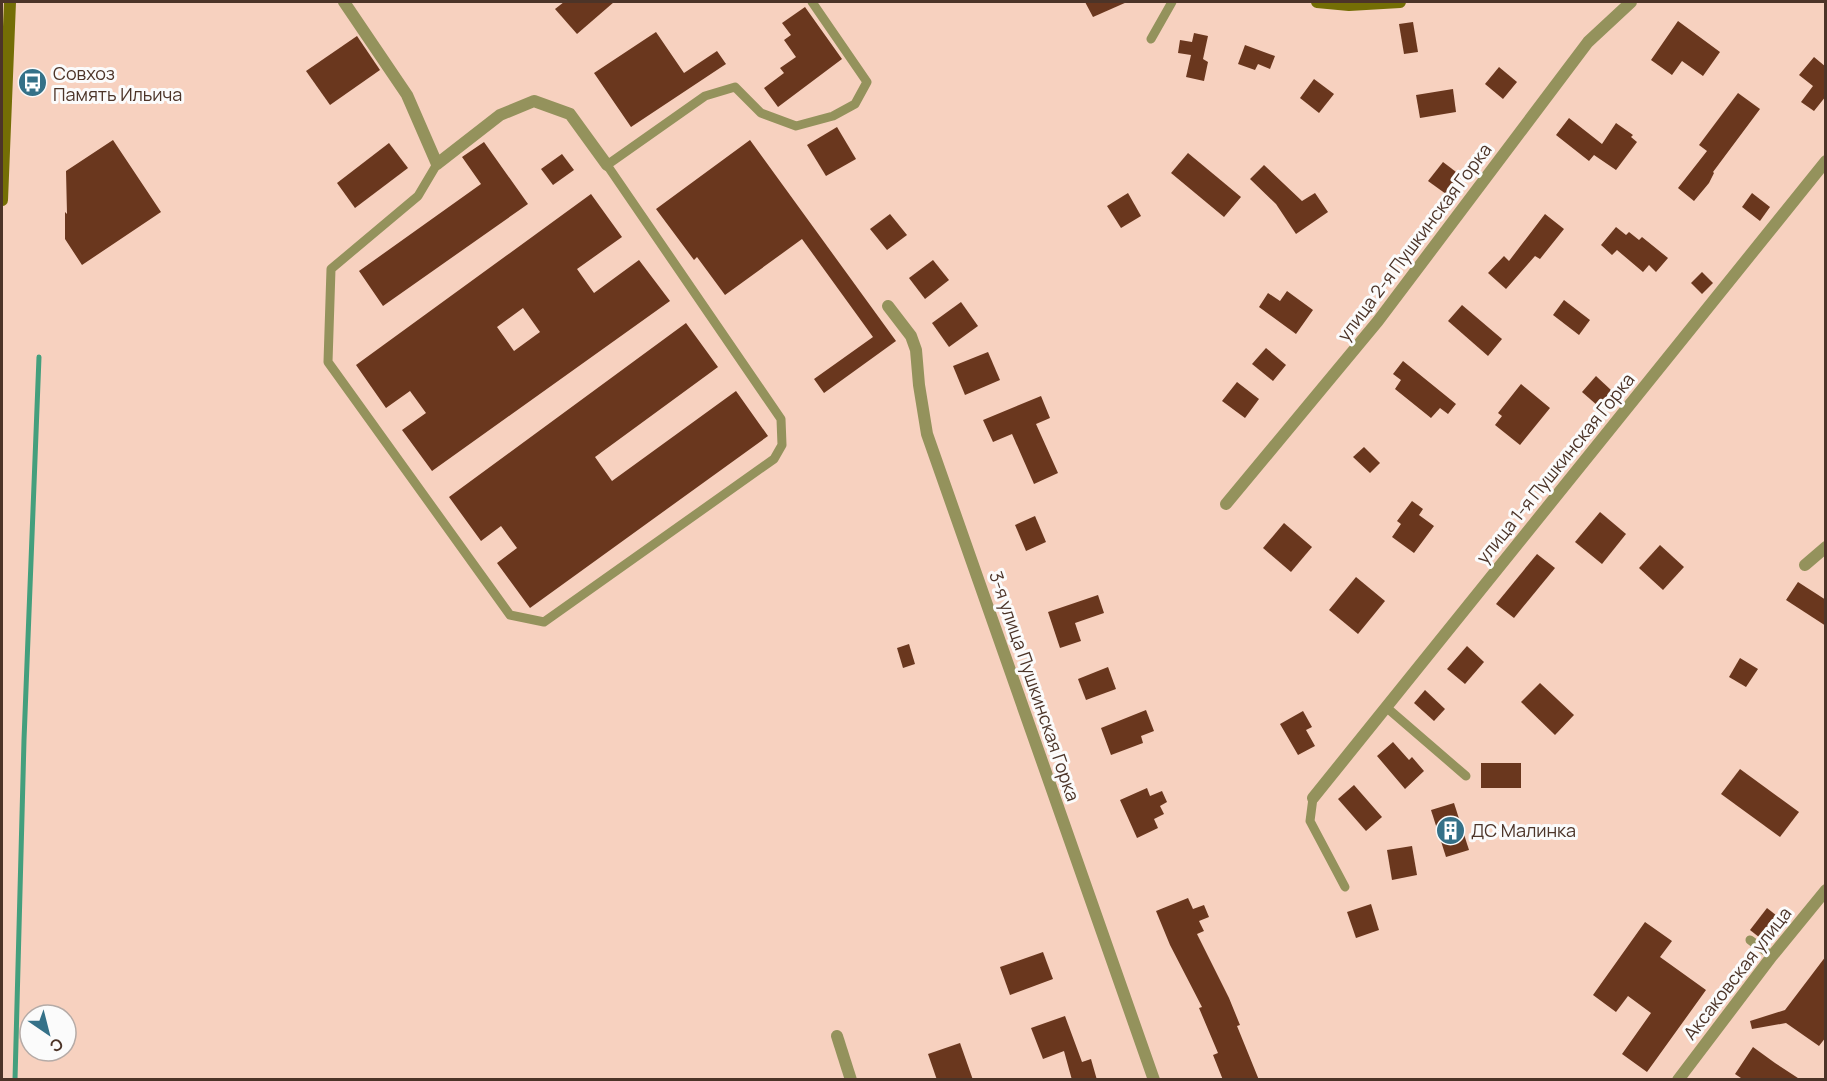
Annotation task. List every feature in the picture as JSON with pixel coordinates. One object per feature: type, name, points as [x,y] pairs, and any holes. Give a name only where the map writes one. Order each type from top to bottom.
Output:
[{"type":"main road","points":[[2,200],[10,2]]},
{"type":"main road","points":[[1317,2],[1349,6],[1400,2]]},
{"type":"street","points":[[344,2],[358,19],[407,95],[436,164],[500,115],[534,101],[570,114],[607,165]]},
{"type":"street","name":"улица 2-я Пушкинская Горка","points":[[1226,504],[1378,321],[1588,42],[1631,2]]},
{"type":"street","name":"улица 1-я Пушкинская Горка","points":[[1313,798],[1826,161]]},
{"type":"street","name":"3-я улица Пушкинская Горка","points":[[888,306],[911,336],[916,350],[927,434],[1154,1080]]},
{"type":"street","points":[[1805,565],[1826,547]]},
{"type":"street","name":"Аксаковская улица","points":[[1678,1080],[1772,956],[1826,890]]},
{"type":"street","points":[[837,1036],[851,1080]]},
{"type":"lane","points":[[436,164],[418,196],[330,268],[327,362],[510,615],[544,622],[774,459],[782,445],[782,419],[607,165],[705,96],[735,87],[762,113],[796,126],[833,116],[855,104],[867,82],[812,2]]},
{"type":"lane","points":[[1152,39],[1172,2]]},
{"type":"lane","points":[[1386,707],[1466,776]]},
{"type":"lane","points":[[1313,798],[1310,821],[1345,887]]},
{"type":"lane","points":[[1750,940],[1772,956]]},
{"type":"building","points":[[564,2],[614,2],[577,34],[555,9]]},
{"type":"building","points":[[1085,2],[1127,2],[1093,17]]},
{"type":"building","points":[[805,7],[842,59],[778,107],[764,88],[784,73],[780,68],[796,57],[784,40],[791,35],[782,23]]},
{"type":"building","points":[[1678,21],[1720,52],[1703,76],[1682,61],[1672,75],[1651,60]]},
{"type":"building","points":[[1413,22],[1418,52],[1404,54],[1399,24]]},
{"type":"building","points":[[656,32],[684,73],[717,51],[726,64],[631,127],[594,73]]},
{"type":"building","points":[[1194,33],[1208,36],[1203,59],[1208,62],[1204,81],[1186,77],[1191,55],[1178,53],[1180,40],[1192,42]]},
{"type":"building","points":[[357,36],[380,70],[330,105],[306,71]]},
{"type":"building","points":[[1245,45],[1275,56],[1270,69],[1258,64],[1255,70],[1238,64]]},
{"type":"building","points":[[1814,57],[1826,67],[1826,96],[1814,111],[1801,102],[1813,86],[1799,75]]},
{"type":"building","points":[[1499,67],[1517,82],[1503,99],[1485,84]]},
{"type":"building","points":[[1314,79],[1334,94],[1319,113],[1300,98]]},
{"type":"building","points":[[1453,89],[1456,112],[1420,118],[1416,95]]},
{"type":"building","points":[[1738,93],[1760,109],[1694,201],[1678,188],[1707,151],[1699,145]]},
{"type":"building","points":[[1569,118],[1602,144],[1616,123],[1633,135],[1631,137],[1637,142],[1616,170],[1594,155],[1589,161],[1556,135]]},
{"type":"building","points":[[837,127],[856,159],[826,176],[807,145]]},
{"type":"building","points":[[113,140],[161,212],[82,265],[65,239],[66,171]]},
{"type":"building","points":[[750,140],[896,341],[824,393],[814,379],[873,337],[802,239],[725,295],[697,257],[694,260],[656,209]]},
{"type":"building","points":[[484,142],[528,204],[383,306],[359,271],[481,184],[462,157]]},
{"type":"building","points":[[389,143],[408,168],[355,208],[337,183]]},
{"type":"building","points":[[1188,153],[1241,197],[1224,217],[1171,173]]},
{"type":"building","points":[[562,154],[574,170],[553,185],[541,169]]},
{"type":"building","points":[[1443,162],[1460,175],[1446,194],[1428,181]]},
{"type":"building","points":[[1264,165],[1302,201],[1315,193],[1328,212],[1296,234],[1276,204],[1250,179]]},
{"type":"building","points":[[1128,193],[1141,216],[1121,228],[1107,206]]},
{"type":"building","points":[[1752,193],[1770,207],[1760,221],[1742,207]]},
{"type":"building","points":[[591,194],[622,237],[577,269],[594,293],[639,260],[670,301],[432,471],[402,430],[426,413],[410,391],[386,408],[356,365]],"holes":[[[523,308],[540,332],[514,351],[497,327]]]},
{"type":"building","points":[[890,214],[907,235],[887,250],[870,229]]},
{"type":"building","points":[[1545,214],[1564,229],[1540,259],[1535,256],[1506,289],[1488,273],[1504,256],[1509,261]]},
{"type":"building","points":[[1616,227],[1626,235],[1629,232],[1639,240],[1642,237],[1668,258],[1656,272],[1649,265],[1643,272],[1617,250],[1612,255],[1601,245]]},
{"type":"building","points":[[933,260],[949,280],[925,299],[909,278]]},
{"type":"building","points":[[1702,272],[1713,283],[1702,294],[1691,283]]},
{"type":"building","points":[[1287,291],[1313,310],[1296,334],[1259,307],[1268,293],[1280,301]]},
{"type":"building","points":[[1564,300],[1590,320],[1579,335],[1553,315]]},
{"type":"building","points":[[961,302],[978,326],[949,347],[932,323]]},
{"type":"building","points":[[1462,305],[1502,339],[1488,356],[1448,321]]},
{"type":"building","points":[[686,323],[718,367],[595,457],[612,481],[736,391],[768,436],[530,608],[497,563],[517,548],[501,526],[481,541],[449,497]]},
{"type":"building","points":[[1266,348],[1286,365],[1273,381],[1252,364]]},
{"type":"building","points":[[988,352],[1000,380],[965,395],[953,366]]},
{"type":"building","points":[[1403,361],[1456,404],[1448,414],[1440,408],[1431,418],[1395,389],[1401,380],[1393,374]]},
{"type":"building","points":[[1596,376],[1612,391],[1598,406],[1582,392]]},
{"type":"building","points":[[1237,382],[1259,399],[1245,418],[1222,401]]},
{"type":"building","points":[[1521,384],[1550,408],[1520,445],[1495,425],[1502,416],[1498,413]]},
{"type":"building","points":[[1041,396],[1050,418],[1036,424],[1058,473],[1034,484],[1012,434],[993,442],[983,420]]},
{"type":"building","points":[[1364,447],[1380,463],[1370,473],[1353,457]]},
{"type":"building","points":[[1412,501],[1423,509],[1419,515],[1434,526],[1414,553],[1392,537],[1401,524],[1397,521]]},
{"type":"building","points":[[1600,512],[1626,534],[1602,564],[1575,542]]},
{"type":"building","points":[[1035,516],[1046,542],[1026,551],[1015,525]]},
{"type":"building","points":[[1284,523],[1312,547],[1291,572],[1263,548]]},
{"type":"building","points":[[1660,545],[1684,567],[1663,590],[1639,568]]},
{"type":"building","points":[[1537,554],[1555,568],[1514,618],[1496,604]]},
{"type":"building","points":[[1356,577],[1385,601],[1358,634],[1329,610]]},
{"type":"building","points":[[1798,582],[1826,600],[1826,626],[1786,600]]},
{"type":"building","points":[[1098,595],[1104,613],[1075,623],[1081,641],[1060,648],[1048,612]]},
{"type":"building","points":[[909,644],[915,664],[903,668],[897,648]]},
{"type":"building","points":[[1467,646],[1484,662],[1465,684],[1447,669]]},
{"type":"building","points":[[1740,658],[1758,669],[1746,687],[1729,677]]},
{"type":"building","points":[[1108,667],[1116,689],[1086,700],[1078,679]]},
{"type":"building","points":[[1540,683],[1574,715],[1555,735],[1521,702]]},
{"type":"building","points":[[1425,690],[1445,709],[1434,721],[1414,703]]},
{"type":"building","points":[[1146,710],[1154,731],[1141,736],[1143,743],[1111,755],[1101,728]]},
{"type":"building","points":[[1303,711],[1312,727],[1306,730],[1315,746],[1298,755],[1280,724]]},
{"type":"building","points":[[1393,742],[1409,760],[1412,757],[1424,771],[1405,789],[1377,756]]},
{"type":"building","points":[[1481,763],[1521,763],[1521,788],[1481,788]]},
{"type":"building","points":[[1740,769],[1799,812],[1780,837],[1721,794]]},
{"type":"building","points":[[1354,785],[1382,817],[1366,831],[1338,799]]},
{"type":"building","points":[[1147,788],[1150,796],[1162,791],[1167,802],[1160,806],[1164,814],[1154,819],[1158,828],[1137,838],[1120,800]]},
{"type":"building","name":"ДС Малинка","points":[[1454,803],[1469,850],[1446,857],[1431,810]]},
{"type":"building","points":[[1412,846],[1417,875],[1392,880],[1387,850]]},
{"type":"building","points":[[1188,898],[1193,909],[1204,905],[1209,917],[1199,921],[1204,931],[1197,934],[1229,998],[1240,1025],[1237,1026],[1259,1080],[1223,1080],[1213,1055],[1218,1053],[1199,1008],[1202,1007],[1170,945],[1156,911]]},
{"type":"building","points":[[1371,904],[1379,930],[1356,938],[1347,912]]},
{"type":"building","points":[[1767,908],[1781,919],[1764,941],[1750,930]]},
{"type":"building","points":[[1645,922],[1672,941],[1660,957],[1706,990],[1647,1072],[1622,1054],[1651,1013],[1628,996],[1616,1012],[1593,995]]},
{"type":"building","points":[[1043,952],[1053,979],[1010,995],[1000,967]]},
{"type":"building","points":[[1826,956],[1826,1037],[1819,1046],[1786,1023],[1752,1029],[1750,1021],[1785,1010]]},
{"type":"building","points":[[1065,1016],[1082,1062],[1091,1059],[1097,1080],[1072,1080],[1064,1051],[1043,1059],[1031,1028]]},
{"type":"building","points":[[960,1043],[973,1080],[937,1080],[928,1054]]},
{"type":"building","points":[[1753,1047],[1801,1080],[1744,1080],[1735,1074]]},
{"type":"waterway","points":[[15,1080],[24,740],[39,357]]},
{"type":"place","name":"Совхоз Память Ильича","points":[[32,83]]},
{"type":"place","name":"ДС Малинка","points":[[1450,830]]}]
